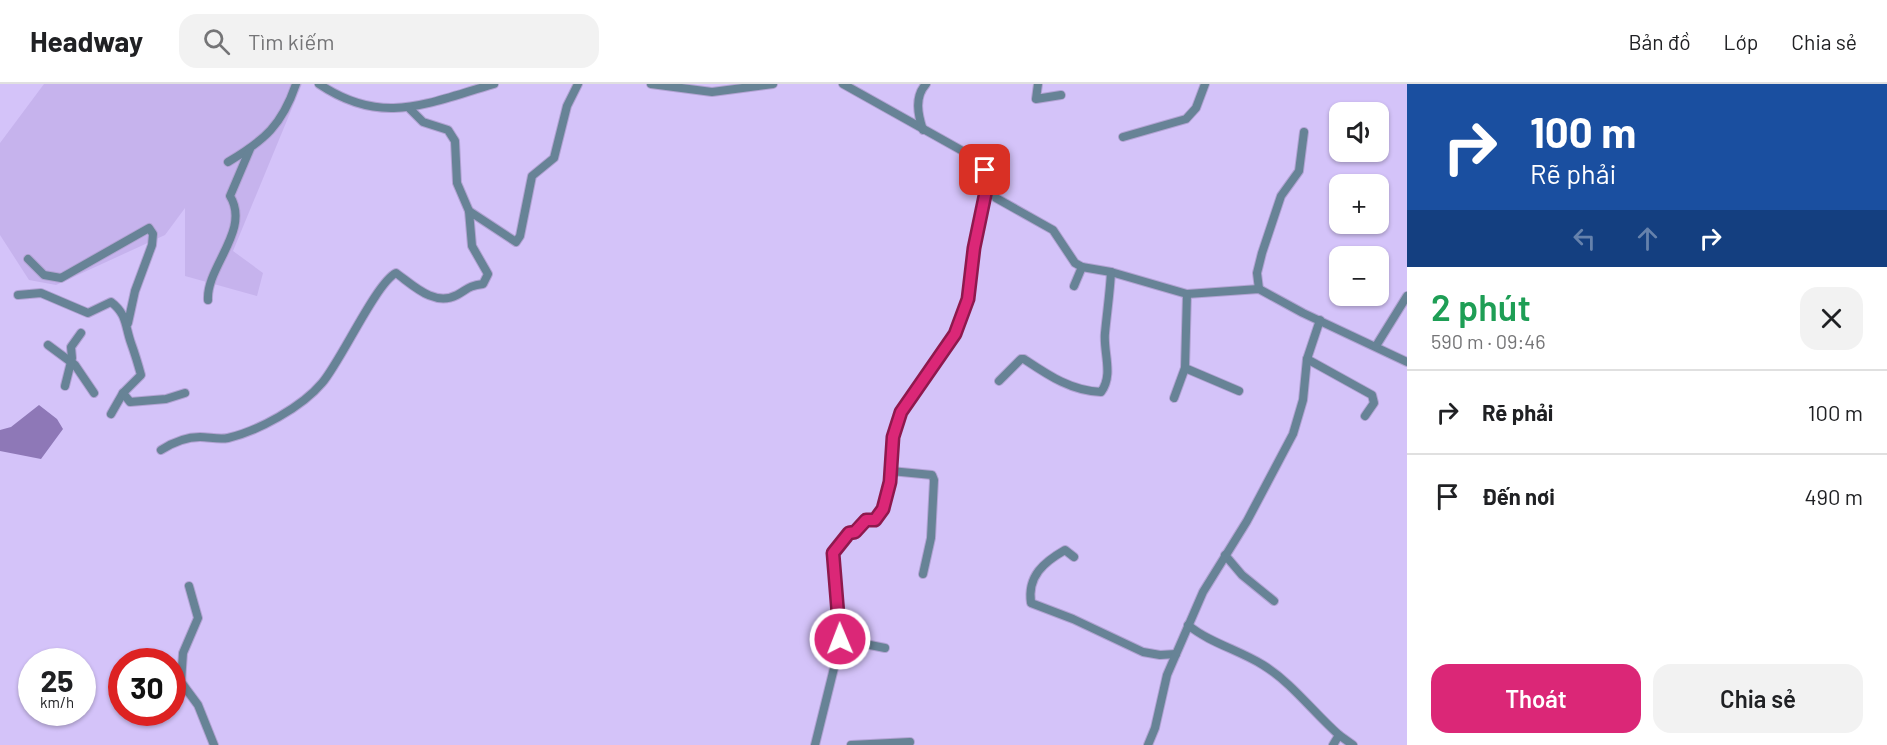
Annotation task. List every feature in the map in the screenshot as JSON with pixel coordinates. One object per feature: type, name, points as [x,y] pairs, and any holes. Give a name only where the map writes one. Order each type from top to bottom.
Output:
[{"type":"street","points":[[228,162],[250,149],[278,125],[296,84]]},
{"type":"street","points":[[319,84],[360,105],[390,110],[409,108],[494,84]]},
{"type":"street","points":[[469,211],[516,242],[520,236],[532,176],[554,158],[567,106],[578,84]]},
{"type":"street","points":[[651,84],[712,92],[773,84]]},
{"type":"street","points":[[843,84],[968,154],[985,170],[996,198],[1053,230],[1075,263],[1082,267],[1111,272],[1187,294],[1258,289],[1407,362]]},
{"type":"street","points":[[923,130],[917,110],[926,84]]},
{"type":"street","points":[[1038,84],[1036,99],[1061,95]]},
{"type":"street","points":[[1123,137],[1186,119],[1196,108],[1205,84]]},
{"type":"street","points":[[161,450],[172,443],[198,437],[225,439],[260,427],[294,406],[322,384],[386,278],[396,273],[424,293],[440,299],[457,295],[466,286],[483,284],[488,274],[472,246],[469,211],[457,183],[455,141],[448,130],[423,122],[409,108]]},
{"type":"street","points":[[1258,289],[1257,273],[1262,253],[1281,196],[1299,171],[1304,132]]},
{"type":"street","points":[[208,300],[207,290],[224,255],[234,220],[235,203],[230,196],[250,149]]},
{"type":"street","points":[[814,745],[840,639],[833,553],[849,533],[855,532],[866,520],[875,520],[883,509],[891,471],[893,437],[901,412],[955,334],[968,299],[974,248],[988,181]]},
{"type":"street","points":[[28,259],[44,275],[61,278],[149,228],[153,234],[152,245],[135,291],[128,323],[130,340],[141,375],[123,393],[111,414]]},
{"type":"street","points":[[1074,286],[1082,267]]},
{"type":"street","points":[[999,381],[1021,360],[1024,360],[1053,378],[1079,390],[1101,392],[1105,386],[1108,360],[1105,333],[1111,272]]},
{"type":"street","points":[[18,295],[41,293],[88,313],[111,302],[120,308],[128,323]]},
{"type":"street","points":[[1174,398],[1185,368],[1187,294]]},
{"type":"street","points":[[1376,346],[1407,296]]},
{"type":"street","points":[[1148,745],[1155,728],[1167,675],[1203,592],[1247,521],[1293,434],[1303,400],[1307,359],[1320,320]]},
{"type":"street","points":[[65,386],[71,347],[81,333]]},
{"type":"street","points":[[48,345],[75,365],[94,393]]},
{"type":"street","points":[[1307,359],[1371,395],[1374,403],[1365,417]]},
{"type":"street","points":[[1185,368],[1239,391]]},
{"type":"street","points":[[123,393],[130,402],[166,399],[185,393]]},
{"type":"street","points":[[891,471],[932,475],[934,480],[931,538],[923,574]]},
{"type":"street","points":[[1074,557],[1065,550],[1043,562],[1037,570],[1032,603],[1073,619],[1143,652],[1160,655],[1176,654]]},
{"type":"street","points":[[1225,555],[1242,574],[1274,601]]},
{"type":"street","points":[[189,586],[198,618],[183,653],[181,682],[198,705],[213,745]]},
{"type":"street","points":[[1188,625],[1205,638],[1240,652],[1280,677],[1339,735],[1353,745]]},
{"type":"street","points":[[840,639],[885,648]]},
{"type":"street","points":[[1334,745],[1339,735]]},
{"type":"street","points":[[851,745],[910,742]]},
{"type":"shaded area","points":[[44,84],[302,84],[233,251],[263,273],[257,296],[185,276],[185,208],[165,235],[56,285],[29,280],[0,235],[0,143]]},
{"type":"shaded area","points":[[39,405],[57,419],[63,429],[41,459],[0,451],[0,430],[11,427]]},
{"type":"route","points":[[840,639],[838,590],[833,553],[849,533],[855,532],[866,520],[875,520],[883,509],[890,482],[893,437],[901,412],[955,334],[968,299],[974,248],[988,181],[985,170]]}]
